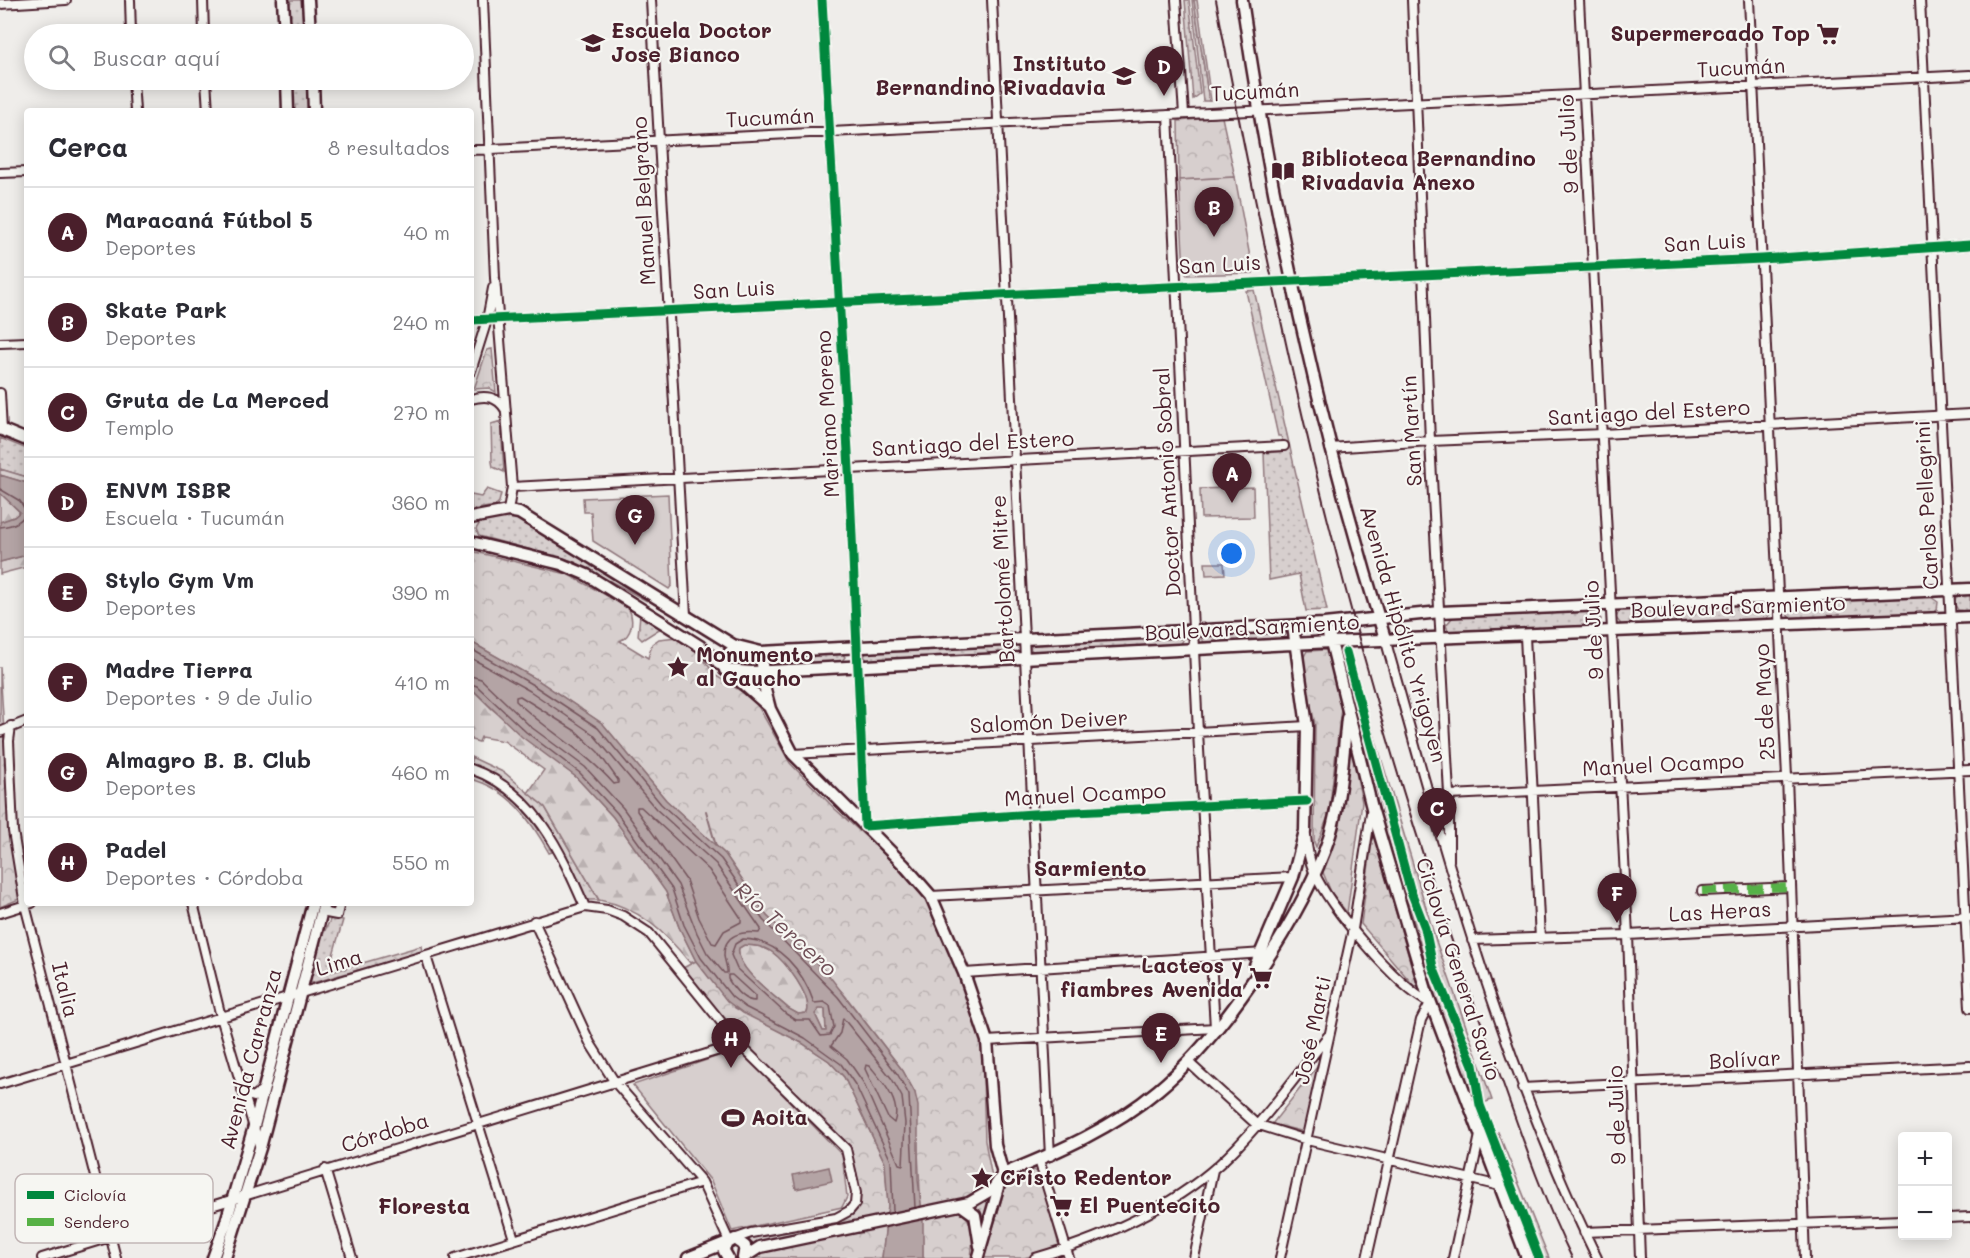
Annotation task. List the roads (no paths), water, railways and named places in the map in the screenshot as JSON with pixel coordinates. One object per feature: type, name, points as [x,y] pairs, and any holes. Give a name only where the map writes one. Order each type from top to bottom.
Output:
[{"type":"main road","points":[[283,0],[284,24]]},
{"type":"main road","points":[[308,0],[309,24]]},
{"type":"main road","name":"Avenida Hipólito Yrigoyen","points":[[1242,0],[1257,109],[1330,448],[1386,642]]},
{"type":"main road","points":[[287,90],[288,108]]},
{"type":"main road","points":[[313,90],[314,108]]},
{"type":"main road","points":[[1,430],[24,439]]},
{"type":"main road","points":[[475,517],[508,511],[525,516],[741,649]]},
{"type":"main road","points":[[474,540],[571,567],[646,610],[700,645],[722,667],[758,695],[770,709],[793,754],[931,896],[964,974],[987,1041],[995,1145],[1003,1174]]},
{"type":"main road","name":"Boulevard Sarmiento","points":[[741,649],[761,652],[1293,626],[1440,612],[1970,589]]},
{"type":"main road","points":[[646,610],[655,596]]},
{"type":"main road","name":"Boulevard Sarmiento","points":[[722,667],[762,671],[1331,642],[1386,642],[1970,617]]},
{"type":"main road","points":[[1324,624],[1331,642],[1372,808],[1430,1003],[1527,1258]]},
{"type":"main road","points":[[1266,953],[1293,877],[1305,831],[1307,726],[1293,626]]},
{"type":"main road","points":[[722,667],[730,651],[741,649]]},
{"type":"main road","points":[[761,652],[762,671],[770,709]]},
{"type":"main road","points":[[688,1258],[733,1241],[760,1247],[957,1206],[988,1193],[1003,1174],[1045,1158],[1128,1112],[1158,1090],[1188,1062],[1237,1001],[1314,872],[1333,824],[1348,709]]},
{"type":"main road","name":"Avenida Carranza","points":[[213,1258],[254,1130],[312,906]]},
{"type":"main road","name":"Avenida Carranza","points":[[225,1258],[260,1148],[323,907]]},
{"type":"main road","points":[[957,1206],[975,1215],[980,1246]]},
{"type":"main road","points":[[733,1241],[746,1250],[743,1258]]},
{"type":"main road","points":[[728,1258],[724,1250],[733,1241]]},
{"type":"main road","points":[[743,1258],[760,1247]]},
{"type":"street","points":[[4,2],[66,0]]},
{"type":"street","points":[[130,0],[131,24]]},
{"type":"street","points":[[202,0],[203,24]]},
{"type":"street","points":[[483,0],[495,278],[512,487],[508,511]]},
{"type":"street","name":"Manuel Belgrano","points":[[651,0],[686,615]]},
{"type":"street","name":"Mariano Moreno","points":[[822,0],[849,469],[865,826]]},
{"type":"street","name":"Bartolomé Mitre","points":[[992,0],[1044,1038],[1045,1158],[1069,1258]]},
{"type":"street","points":[[1176,0],[1184,114]]},
{"type":"street","name":"San Martín","points":[[1412,0],[1430,441],[1449,794],[1449,861]]},
{"type":"street","name":"9 de Julio","points":[[1580,0],[1628,935],[1640,1258]]},
{"type":"street","name":"25 de Mayo","points":[[1749,0],[1787,777],[1796,1075],[1805,1258]]},
{"type":"street","name":"Carlos Pellegrini","points":[[1920,0],[1968,917],[1970,1008]]},
{"type":"street","name":"Tucumán","points":[[474,150],[1970,75]]},
{"type":"street","points":[[134,90],[135,108]]},
{"type":"street","points":[[207,90],[208,108]]},
{"type":"street","name":"Doctor Antonio Sobral","points":[[1168,115],[1215,1028]]},
{"type":"street","points":[[0,173],[24,172]]},
{"type":"street","name":"San Luis","points":[[474,320],[1293,279],[1762,259],[1970,245]]},
{"type":"street","points":[[474,361],[487,320],[495,278]]},
{"type":"street","points":[[0,343],[24,342]]},
{"type":"street","points":[[0,393],[1,430]]},
{"type":"street","points":[[474,398],[486,396],[494,398],[506,409]]},
{"type":"street","name":"Santiago del Estero","points":[[1330,448],[1970,414]]},
{"type":"street","name":"Santiago del Estero","points":[[512,487],[1284,446]]},
{"type":"street","points":[[1525,636],[1540,939]]},
{"type":"street","name":"Avenida Hipólito Yrigoyen","points":[[1386,642],[1472,939],[1522,1088],[1597,1258]]},
{"type":"street","points":[[0,732],[24,722]]},
{"type":"street","name":"Italia","points":[[11,726],[9,741],[13,831],[24,885]]},
{"type":"street","name":"Salomón Deiver","points":[[793,754],[1307,726]]},
{"type":"street","points":[[474,770],[500,782],[537,814],[585,907],[615,913],[649,933],[739,1044],[841,1143],[849,1157],[856,1198],[852,1208],[841,1216],[751,1233],[733,1241],[702,1182],[614,1081],[590,1043],[534,921]]},
{"type":"street","name":"Manuel Ocampo","points":[[1429,796],[1970,770]]},
{"type":"street","name":"Manuel Ocampo","points":[[865,826],[1033,814],[1306,801]]},
{"type":"street","name":"José Marti","points":[[1280,1258],[1353,929],[1372,808]]},
{"type":"street","points":[[1305,831],[1314,872],[1328,897],[1353,929],[1416,996],[1430,1003],[1421,1020],[1367,1258]]},
{"type":"street","points":[[931,896],[1293,877]]},
{"type":"street","points":[[1702,891],[1790,887]]},
{"type":"street","points":[[0,913],[24,905]]},
{"type":"street","name":"Italia","points":[[28,906],[93,1174]]},
{"type":"street","points":[[194,906],[221,1017],[260,1148]]},
{"type":"street","points":[[323,907],[337,915],[339,906]]},
{"type":"street","name":"Lima","points":[[0,1084],[585,907]]},
{"type":"street","name":"Las Heras","points":[[1472,939],[1540,939],[1968,917]]},
{"type":"street","points":[[964,974],[1266,953]]},
{"type":"street","points":[[426,956],[514,1239]]},
{"type":"street","points":[[987,1041],[1215,1028]]},
{"type":"street","points":[[1035,1258],[1066,1249],[1141,1216],[1188,1189],[1213,1170],[1256,1124],[1330,1034]]},
{"type":"street","name":"Córdoba","points":[[213,1206],[325,1169],[739,1044]]},
{"type":"street","points":[[1188,1062],[1256,1124],[1307,1140],[1500,1186]]},
{"type":"street","name":"Bolívar","points":[[1522,1088],[1970,1066]]},
{"type":"street","points":[[241,1089],[247,1095],[254,1097],[262,1091],[266,1083]]},
{"type":"street","points":[[1453,1258],[1480,1136]]},
{"type":"street","points":[[325,1169],[352,1258]]},
{"type":"street","points":[[1194,1258],[1213,1170]]},
{"type":"street","points":[[978,1258],[1003,1174]]},
{"type":"street","points":[[455,1258],[472,1256],[514,1239],[702,1182]]},
{"type":"street","points":[[1952,1218],[1970,1216]]},
{"type":"street","points":[[1584,1232],[1898,1220]]},
{"type":"street","name":"Córdoba","points":[[42,1258],[96,1243]]},
{"type":"street","name":"Italia","points":[[111,1243],[116,1258]]},
{"type":"water","points":[[0,475],[24,482],[24,556],[0,562],[0,522],[20,512],[0,493]]},
{"type":"water","points":[[474,644],[536,679],[603,724],[666,800],[725,854],[767,916],[827,973],[903,1071],[915,1093],[918,1106],[918,1180],[923,1219],[923,1258],[882,1258],[888,1206],[885,1163],[844,1077],[829,1061],[802,1043],[743,1013],[727,1001],[696,961],[679,927],[666,892],[613,817],[576,777],[522,737],[474,691]],"holes":[[[744,945],[772,952],[784,963],[802,989],[808,1006],[807,1013],[798,1014],[789,1009],[749,973],[739,956],[739,948]],[[819,1009],[825,1009],[826,1031],[823,1031],[815,1014]]]},
{"type":"water","points":[[829,1167],[832,1181],[796,1189],[793,1175]]},
{"type":"waterway","points":[[706,811],[716,846]]},
{"type":"railway","points":[[1216,0],[1296,389],[1361,646],[1438,900],[1535,1172],[1572,1258]]},
{"type":"place","name":"Supermercado Top","points":[[1828,34]]},
{"type":"place","name":"Escuela Doctor Jose Bianco","points":[[593,43]]},
{"type":"place","name":"Instituto Bernandino Rivadavia","points":[[1124,76]]},
{"type":"place","name":"ENVM ISBR","points":[[1164,96]]},
{"type":"place","name":"Biblioteca Bernandino Rivadavia Anexo","points":[[1283,171]]},
{"type":"place","name":"Skate Park","points":[[1214,237]]},
{"type":"place","name":"Maracaná Fútbol 5","points":[[1232,503]]},
{"type":"place","name":"Almagro B. B. Club","points":[[635,545]]},
{"type":"place","name":"Monumento al Gaucho","points":[[678,667]]},
{"type":"place","name":"Gruta de La Merced","points":[[1437,838]]},
{"type":"place","name":"Madre Tierra","points":[[1617,923]]},
{"type":"place","name":"Lacteos y fiambres Avenida","points":[[1261,978]]},
{"type":"place","name":"Stylo Gym Vm","points":[[1161,1063]]},
{"type":"place","name":"Padel","points":[[731,1068]]},
{"type":"place","name":"Aoita","points":[[733,1118]]},
{"type":"place","name":"Cristo Redentor","points":[[982,1178]]},
{"type":"place","name":"El Puentecito","points":[[1061,1206]]},
{"type":"district","name":"Sarmiento","points":[[1090,868]]},
{"type":"district","name":"Floresta","points":[[424,1206]]},
{"type":"water label","name":"Río Tercero","points":[[786,929]]}]
